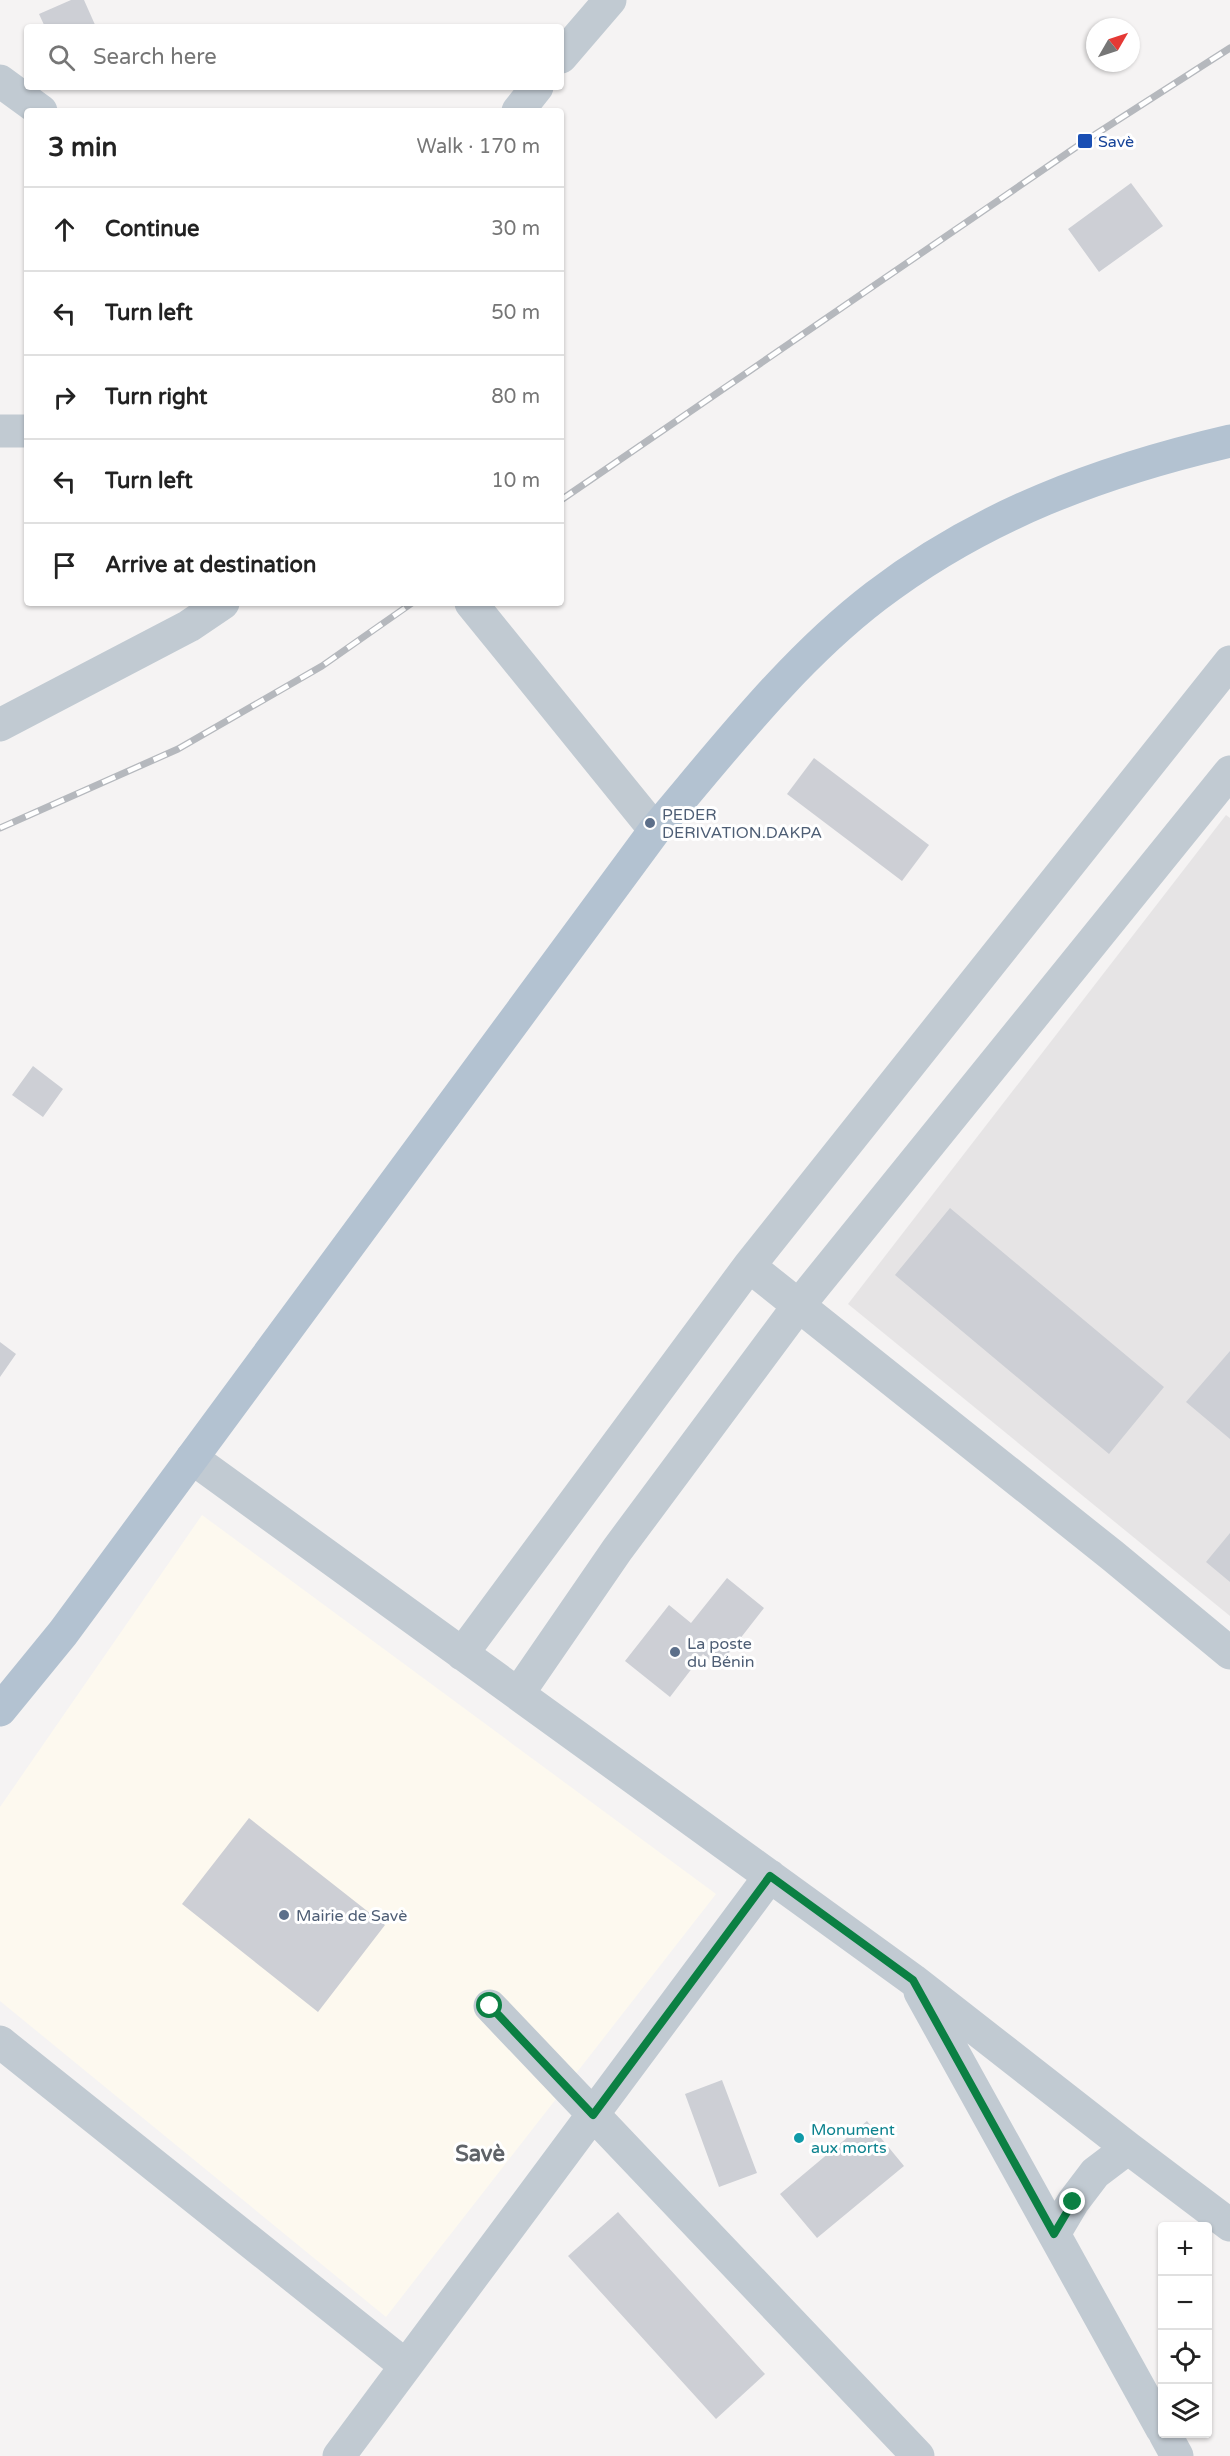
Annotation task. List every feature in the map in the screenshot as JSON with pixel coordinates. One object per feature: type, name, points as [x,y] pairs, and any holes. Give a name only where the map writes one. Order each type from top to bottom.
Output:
[{"type":"main road","points":[[0,1710],[63,1634],[655,830],[760,708],[819,646],[875,597],[933,557],[994,520],[1073,486],[1162,457],[1230,441]]},
{"type":"street","points":[[564,54],[610,0]]},
{"type":"street","points":[[0,81],[37,108]]},
{"type":"street","points":[[520,108],[535,90]]},
{"type":"street","points":[[0,431],[24,431]]},
{"type":"street","points":[[0,725],[189,626],[219,606]]},
{"type":"street","points":[[473,606],[655,830]]},
{"type":"street","points":[[462,1654],[749,1266],[1230,662]]},
{"type":"street","points":[[518,1694],[617,1550],[800,1305],[1230,772]]},
{"type":"street","points":[[749,1266],[1104,1549],[1230,1653]]},
{"type":"street","points":[[192,1458],[913,1980],[1230,2225]]},
{"type":"street","points":[[339,2456],[770,1876]]},
{"type":"street","points":[[913,1980],[1158,2422]]},
{"type":"street","points":[[490,2006],[918,2456]]},
{"type":"street","points":[[0,2042],[406,2366]]},
{"type":"street","points":[[1054,2234],[1073,2202],[1095,2173],[1128,2148]]},
{"type":"street","points":[[1168,2438],[1177,2456]]},
{"type":"shaded area","points":[[1226,815],[1230,818],[1230,1616],[848,1304]]},
{"type":"shaded area","points":[[202,1515],[716,1894],[386,2317],[0,2001],[0,1807]]},
{"type":"building","points":[[71,0],[84,0],[95,24],[44,24],[39,14]]},
{"type":"building","points":[[1131,183],[1163,226],[1099,272],[1068,229]]},
{"type":"building","points":[[814,758],[929,845],[902,881],[787,794]]},
{"type":"building","points":[[33,1066],[63,1089],[43,1117],[12,1095]]},
{"type":"building","points":[[950,1208],[1164,1387],[1109,1454],[895,1275]]},
{"type":"building","points":[[0,1342],[16,1354],[0,1377]]},
{"type":"building","points":[[1230,1351],[1230,1439],[1186,1402]]},
{"type":"building","points":[[1230,1533],[1230,1582],[1206,1562]]},
{"type":"building","points":[[727,1578],[764,1608],[718,1667],[703,1654],[670,1697],[625,1661],[669,1605],[691,1623]]},
{"type":"building","name":"Mairie de Savè","points":[[249,1818],[385,1925],[318,2012],[182,1904]]},
{"type":"building","points":[[722,2080],[757,2173],[719,2187],[685,2094]]},
{"type":"building","points":[[867,2121],[904,2166],[817,2238],[780,2194]]},
{"type":"building","points":[[618,2212],[765,2374],[716,2419],[568,2256]]},
{"type":"railway","points":[[564,498],[1085,141],[1230,48]]},
{"type":"railway","points":[[0,828],[178,749],[322,666],[408,606]]},
{"type":"place","name":"Savè","points":[[1085,141]]},
{"type":"place","name":"PEDER DERIVATION.DAKPA","points":[[650,823]]},
{"type":"place","name":"La poste du Bénin","points":[[675,1652]]},
{"type":"place","name":"Mairie de Savè","points":[[284,1915]]},
{"type":"place","name":"Monument aux morts","points":[[799,2138]]},
{"type":"district","name":"Savè","points":[[480,2153]]},
{"type":"route","points":[[490,2006],[593,2115],[770,1876],[913,1980],[1054,2234],[1073,2202]]}]
